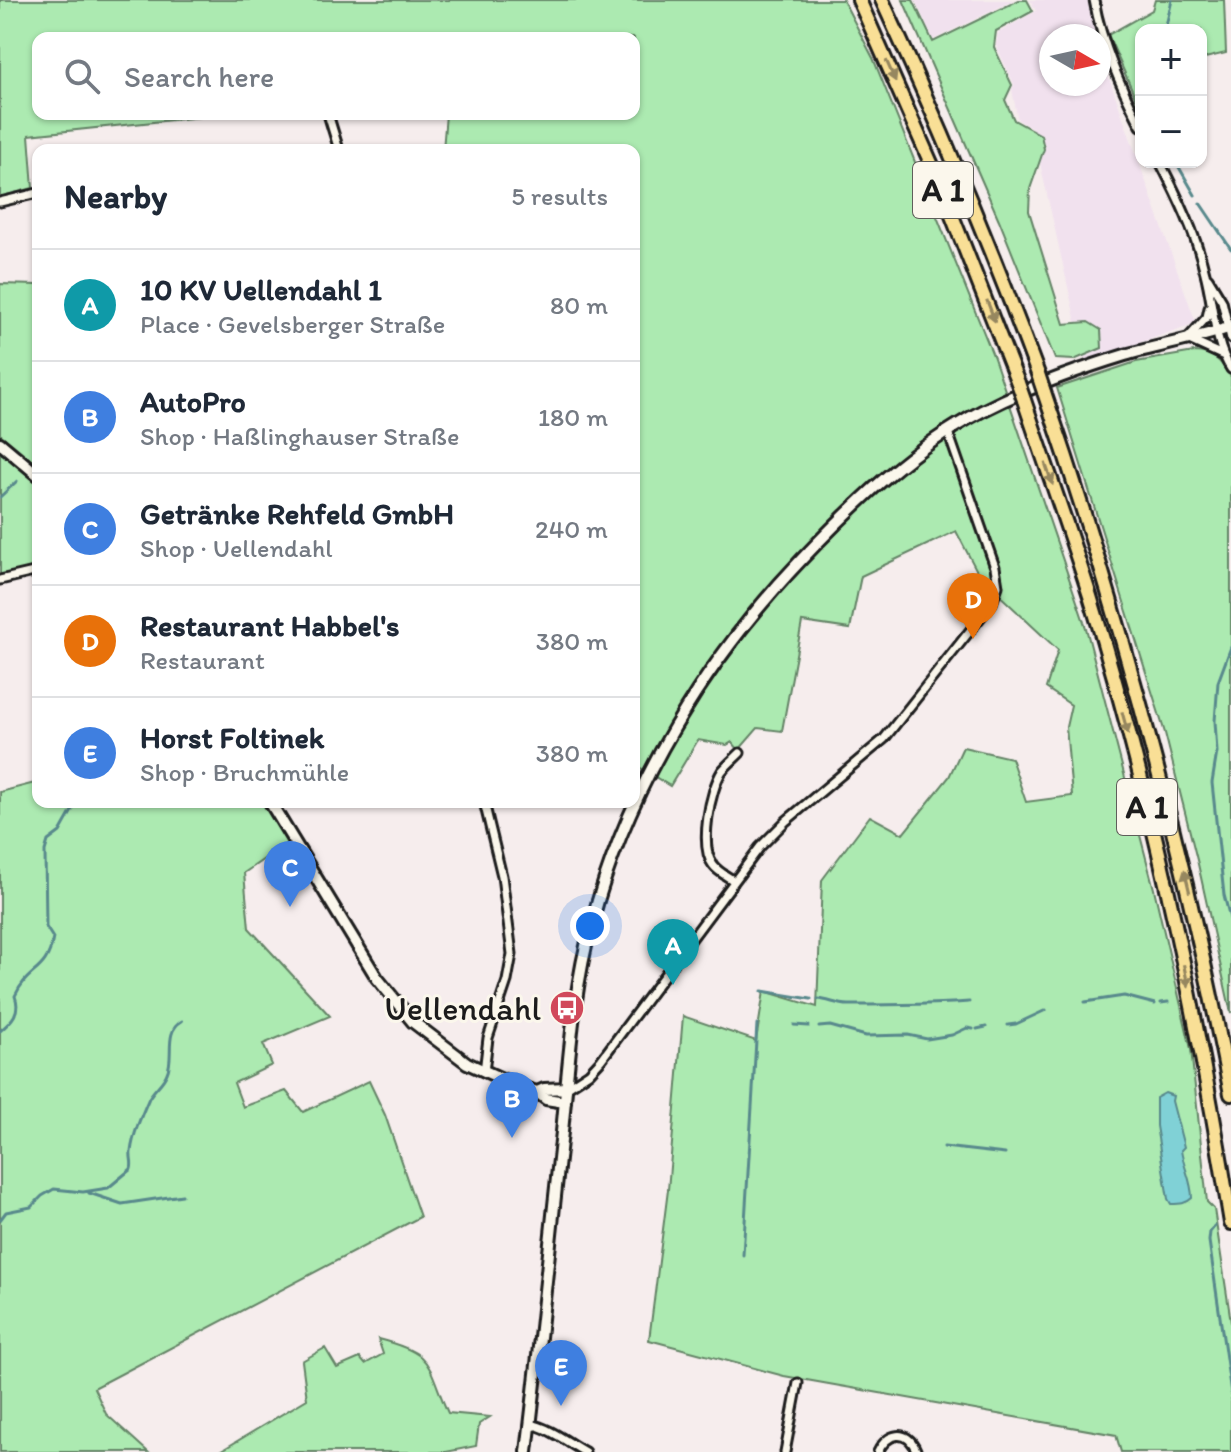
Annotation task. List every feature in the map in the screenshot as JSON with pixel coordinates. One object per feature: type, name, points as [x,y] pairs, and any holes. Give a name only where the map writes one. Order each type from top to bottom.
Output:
[{"type":"highway","name":"A 1","points":[[859,0],[940,183],[1018,383],[1090,596],[1145,795],[1205,1068],[1231,1223]]},
{"type":"highway","name":"A 1","points":[[882,0],[993,253],[1091,530],[1139,691],[1197,923],[1231,1094]]},
{"type":"main road","points":[[640,797],[666,741],[705,678],[762,601],[869,490],[948,432],[1000,402],[1125,355],[1227,331]]},
{"type":"main road","points":[[0,443],[32,470]]},
{"type":"main road","points":[[274,808],[351,938],[395,1001],[431,1037],[484,1072],[537,1092],[546,1099],[565,1102]]},
{"type":"main road","points":[[527,1452],[582,965],[593,916],[635,808]]},
{"type":"main road","points":[[537,1092],[566,1088]]},
{"type":"street","points":[[1094,0],[1099,27],[1115,72],[1135,114]]},
{"type":"street","points":[[330,120],[337,144]]},
{"type":"street","points":[[1163,168],[1180,203],[1205,273],[1210,305],[1207,317],[1187,339],[1222,355],[1231,369]]},
{"type":"street","points":[[0,202],[32,194]]},
{"type":"street","points":[[1205,273],[1222,301],[1227,331],[1222,355]]},
{"type":"street","points":[[1222,301],[1231,305]]},
{"type":"street","points":[[1210,305],[1227,331]]},
{"type":"street","points":[[566,1088],[589,1073],[601,1060],[760,847],[786,821],[884,739],[992,603],[998,586],[995,567],[948,432]]},
{"type":"street","points":[[0,580],[32,572]]},
{"type":"street","points":[[734,881],[714,866],[709,857],[707,832],[711,799],[717,782],[740,753]]},
{"type":"street","points":[[484,1072],[488,1038],[507,981],[512,954],[502,876],[485,808]]},
{"type":"street","points":[[785,1452],[798,1383]]},
{"type":"street","points":[[530,1429],[549,1433],[585,1452]]},
{"type":"street","points":[[878,1452],[885,1441],[899,1435],[910,1439],[916,1450]]},
{"type":"shaded area","points":[[915,0],[1014,0],[933,40]]},
{"type":"shaded area","points":[[1030,0],[1089,0],[1093,24],[1039,24],[1039,96],[1111,96],[1111,84],[1135,151],[1135,168],[1141,168],[1196,323],[1085,362],[1032,128],[1018,120],[1012,90],[1014,84],[996,45],[998,33],[1036,11]]},
{"type":"green space","points":[[0,0],[843,0],[873,58],[994,358],[1086,628],[1154,889],[1191,1049],[1207,1202],[1214,1209],[1231,1322],[1231,1452],[1121,1452],[1116,1435],[784,1376],[649,1340],[668,1190],[683,1016],[756,1041],[764,991],[817,1007],[822,880],[870,816],[903,834],[949,777],[963,747],[1011,758],[1026,802],[1072,796],[1066,727],[1071,705],[1046,688],[1058,650],[980,577],[956,531],[861,576],[850,629],[802,622],[782,731],[758,728],[739,750],[732,742],[727,745],[698,740],[670,786],[640,768],[640,144],[444,144],[446,120],[640,120],[640,32],[32,32],[32,120],[173,120],[29,135],[32,188],[0,197]]},
{"type":"green space","points":[[903,0],[913,0],[933,42],[1019,0],[1027,0],[1033,11],[996,31],[994,47],[1012,85],[1005,100],[1014,120],[1041,135],[1044,149],[1030,189],[1029,211],[1064,324],[1088,322],[1101,330],[1102,348],[1074,360],[1055,359],[999,220]]},
{"type":"green space","points":[[1155,0],[1224,0],[1226,53],[1207,58],[1207,24],[1135,24],[1135,96],[1111,42],[1111,33],[1152,10]]},
{"type":"green space","points":[[0,284],[32,285],[32,460],[0,434]]},
{"type":"green space","points":[[1194,352],[1216,358],[1231,377],[1231,1013],[1165,733],[1057,388],[1136,362]]},
{"type":"green space","points":[[0,452],[32,479],[32,569],[0,577]]},
{"type":"green space","points":[[32,784],[32,808],[270,808],[290,841],[244,873],[249,928],[330,1016],[263,1044],[272,1065],[234,1083],[243,1107],[286,1091],[303,1112],[369,1081],[385,1115],[420,1217],[94,1388],[106,1414],[148,1452],[0,1452],[0,792]]},
{"type":"green space","points":[[378,1339],[397,1344],[420,1356],[431,1372],[448,1413],[490,1417],[479,1424],[476,1446],[446,1452],[219,1452],[307,1399],[302,1361],[325,1348],[337,1368],[360,1358],[365,1364],[383,1354]]},
{"type":"water","points":[[1165,1093],[1173,1096],[1184,1147],[1182,1156],[1192,1192],[1192,1198],[1180,1204],[1171,1204],[1168,1199],[1156,1126],[1156,1098]]},
{"type":"waterway","points":[[1166,24],[1172,0]]},
{"type":"waterway","points":[[1179,168],[1195,195]]},
{"type":"waterway","points":[[1200,203],[1231,249]]},
{"type":"waterway","points":[[0,497],[17,481]]},
{"type":"waterway","points":[[1231,647],[1218,682],[1215,721],[1217,752],[1212,783],[1224,895],[1231,922]]},
{"type":"waterway","points":[[0,1031],[14,1016],[17,1007],[15,996],[20,987],[42,965],[50,950],[53,938],[46,927],[45,851],[48,841],[60,832],[74,808]]},
{"type":"waterway","points":[[762,991],[811,999]]},
{"type":"waterway","points":[[1085,1002],[1124,996],[1155,1004]]},
{"type":"waterway","points":[[818,999],[849,1005],[969,1002]]},
{"type":"waterway","points":[[1161,1003],[1168,1002]]},
{"type":"waterway","points":[[1008,1025],[1046,1010]]},
{"type":"waterway","points":[[0,1220],[6,1212],[31,1207],[54,1189],[83,1192],[108,1188],[131,1169],[132,1145],[138,1124],[149,1098],[167,1073],[173,1031],[182,1021]]},
{"type":"waterway","points":[[743,1255],[757,1024]]},
{"type":"waterway","points":[[794,1025],[809,1026]]},
{"type":"waterway","points":[[819,1027],[830,1026],[866,1036],[908,1035],[927,1039],[973,1029]]},
{"type":"waterway","points":[[977,1029],[986,1027]]},
{"type":"waterway","points":[[944,1147],[1005,1154]]},
{"type":"waterway","points":[[89,1193],[122,1204],[182,1195]]},
{"type":"waterway","points":[[1215,1226],[1210,1232],[1209,1241],[1231,1393]]},
{"type":"place","name":"Restaurant Habbel's","points":[[973,639]]},
{"type":"place","name":"Getränke Rehfeld GmbH","points":[[290,907]]},
{"type":"place","name":"10 KV Uellendahl 1","points":[[673,985]]},
{"type":"place","name":"Uellendahl","points":[[567,1008]]},
{"type":"place","name":"AutoPro","points":[[512,1138]]},
{"type":"place","name":"Horst Foltinek","points":[[561,1406]]}]
